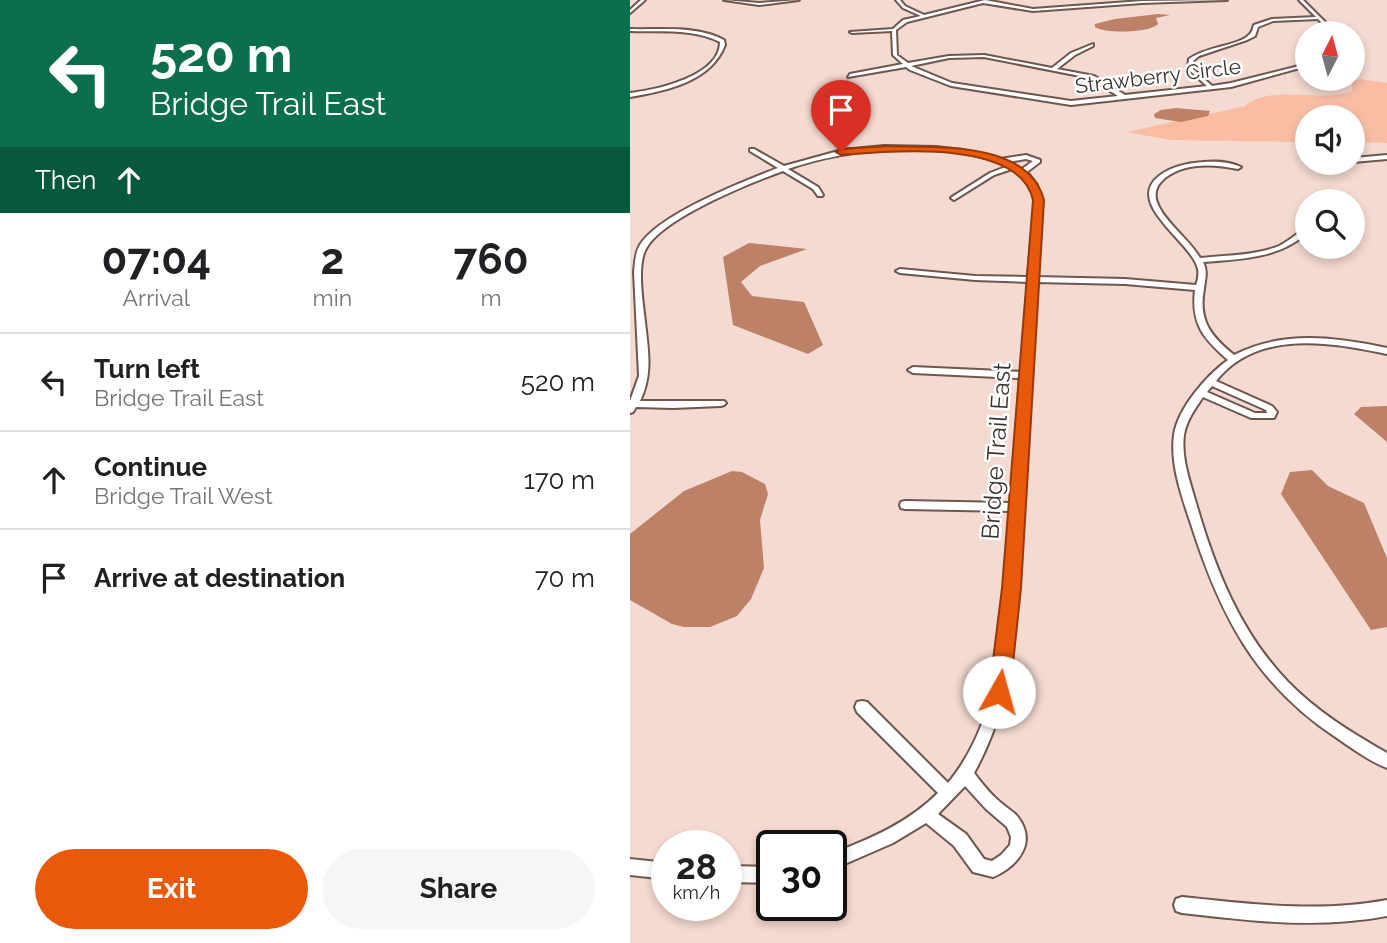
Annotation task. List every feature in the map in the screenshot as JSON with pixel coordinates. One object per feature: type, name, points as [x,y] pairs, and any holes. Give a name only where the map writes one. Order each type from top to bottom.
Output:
[{"type":"street","points":[[630,12],[643,0]]},
{"type":"street","points":[[726,0],[759,4],[797,0]]},
{"type":"street","points":[[898,0],[904,7],[922,15]]},
{"type":"street","points":[[977,0],[1033,10],[1142,2],[1225,0]]},
{"type":"street","points":[[852,32],[894,30],[905,20],[990,0]]},
{"type":"street","points":[[1301,0],[1323,21]]},
{"type":"street","points":[[1212,88],[1190,69],[1191,60],[1198,54],[1246,40],[1253,35],[1256,26],[1266,21],[1320,18]]},
{"type":"street","points":[[630,30],[683,31],[711,35],[722,41],[723,45],[716,58],[691,79],[677,85],[630,95]]},
{"type":"street","points":[[894,30],[893,49],[906,65]]},
{"type":"street","points":[[1053,69],[1091,45]]},
{"type":"street","points":[[850,76],[974,55],[1092,77],[1125,98]]},
{"type":"street","name":"Strawberry Circle","points":[[906,65],[951,84],[1071,103],[1212,88],[1295,69]]},
{"type":"street","points":[[721,402],[631,406],[644,376],[635,262],[641,249],[663,227],[717,195],[841,152],[904,149],[972,152],[1012,167]]},
{"type":"street","points":[[752,150],[816,188],[820,195]]},
{"type":"street","points":[[1365,159],[1387,157]]},
{"type":"street","points":[[1233,359],[1214,342],[1198,318],[1196,309],[1202,267],[1190,246],[1157,212],[1152,191],[1155,182],[1179,168],[1195,164],[1237,167]]},
{"type":"street","points":[[954,198],[992,174],[1012,167]]},
{"type":"street","name":"Bridge Trail East","points":[[847,856],[879,845],[927,815],[965,774],[987,735],[999,692],[1012,588],[1038,200],[1035,186],[1012,167]]},
{"type":"street","points":[[1199,260],[1261,254],[1295,240]]},
{"type":"street","points":[[900,271],[957,277],[1144,283],[1200,288]]},
{"type":"street","points":[[1387,351],[1346,342],[1304,340],[1256,347],[1233,359],[1209,381],[1186,414],[1178,439],[1187,494],[1224,601],[1282,685],[1331,726],[1387,761]]},
{"type":"street","points":[[913,370],[1027,375]]},
{"type":"street","points":[[1200,393],[1255,416],[1271,416],[1269,408],[1209,381]]},
{"type":"street","points":[[905,505],[1017,507]]},
{"type":"street","points":[[862,707],[947,792]]},
{"type":"street","points":[[927,815],[960,840],[979,866],[993,869],[1009,862],[1017,848],[1018,832],[1011,820],[994,807],[965,774]]},
{"type":"street","points":[[630,867],[651,869]]},
{"type":"street","points":[[1182,905],[1281,915],[1360,914],[1387,908]]},
{"type":"shaded area","points":[[1170,15],[1156,18],[1158,24],[1137,31],[1117,32],[1095,27],[1095,24],[1115,19]]},
{"type":"shaded area","points":[[1365,80],[1387,83],[1387,143],[1365,142],[1365,105],[1295,105],[1295,142],[1170,140],[1127,132],[1245,106],[1256,99],[1269,96],[1365,91]]},
{"type":"shaded area","points":[[1176,108],[1210,111],[1208,116],[1181,122],[1155,118],[1154,114],[1161,110]]},
{"type":"shaded area","points":[[749,243],[807,249],[760,266],[741,282],[752,296],[804,302],[823,345],[808,354],[733,325],[723,257]]},
{"type":"shaded area","points":[[1387,406],[1387,442],[1354,414],[1361,407]]},
{"type":"shaded area","points":[[1312,470],[1328,486],[1364,503],[1387,558],[1387,627],[1371,630],[1281,494],[1290,472]]},
{"type":"shaded area","points":[[732,471],[742,472],[765,484],[768,494],[760,520],[764,568],[751,599],[737,616],[710,627],[672,624],[630,600],[630,534],[684,491]]},
{"type":"route","points":[[841,152],[888,148],[972,152],[1001,161],[1023,172],[1035,186],[1038,200],[1024,426],[1018,476],[1012,588],[999,692]]}]
